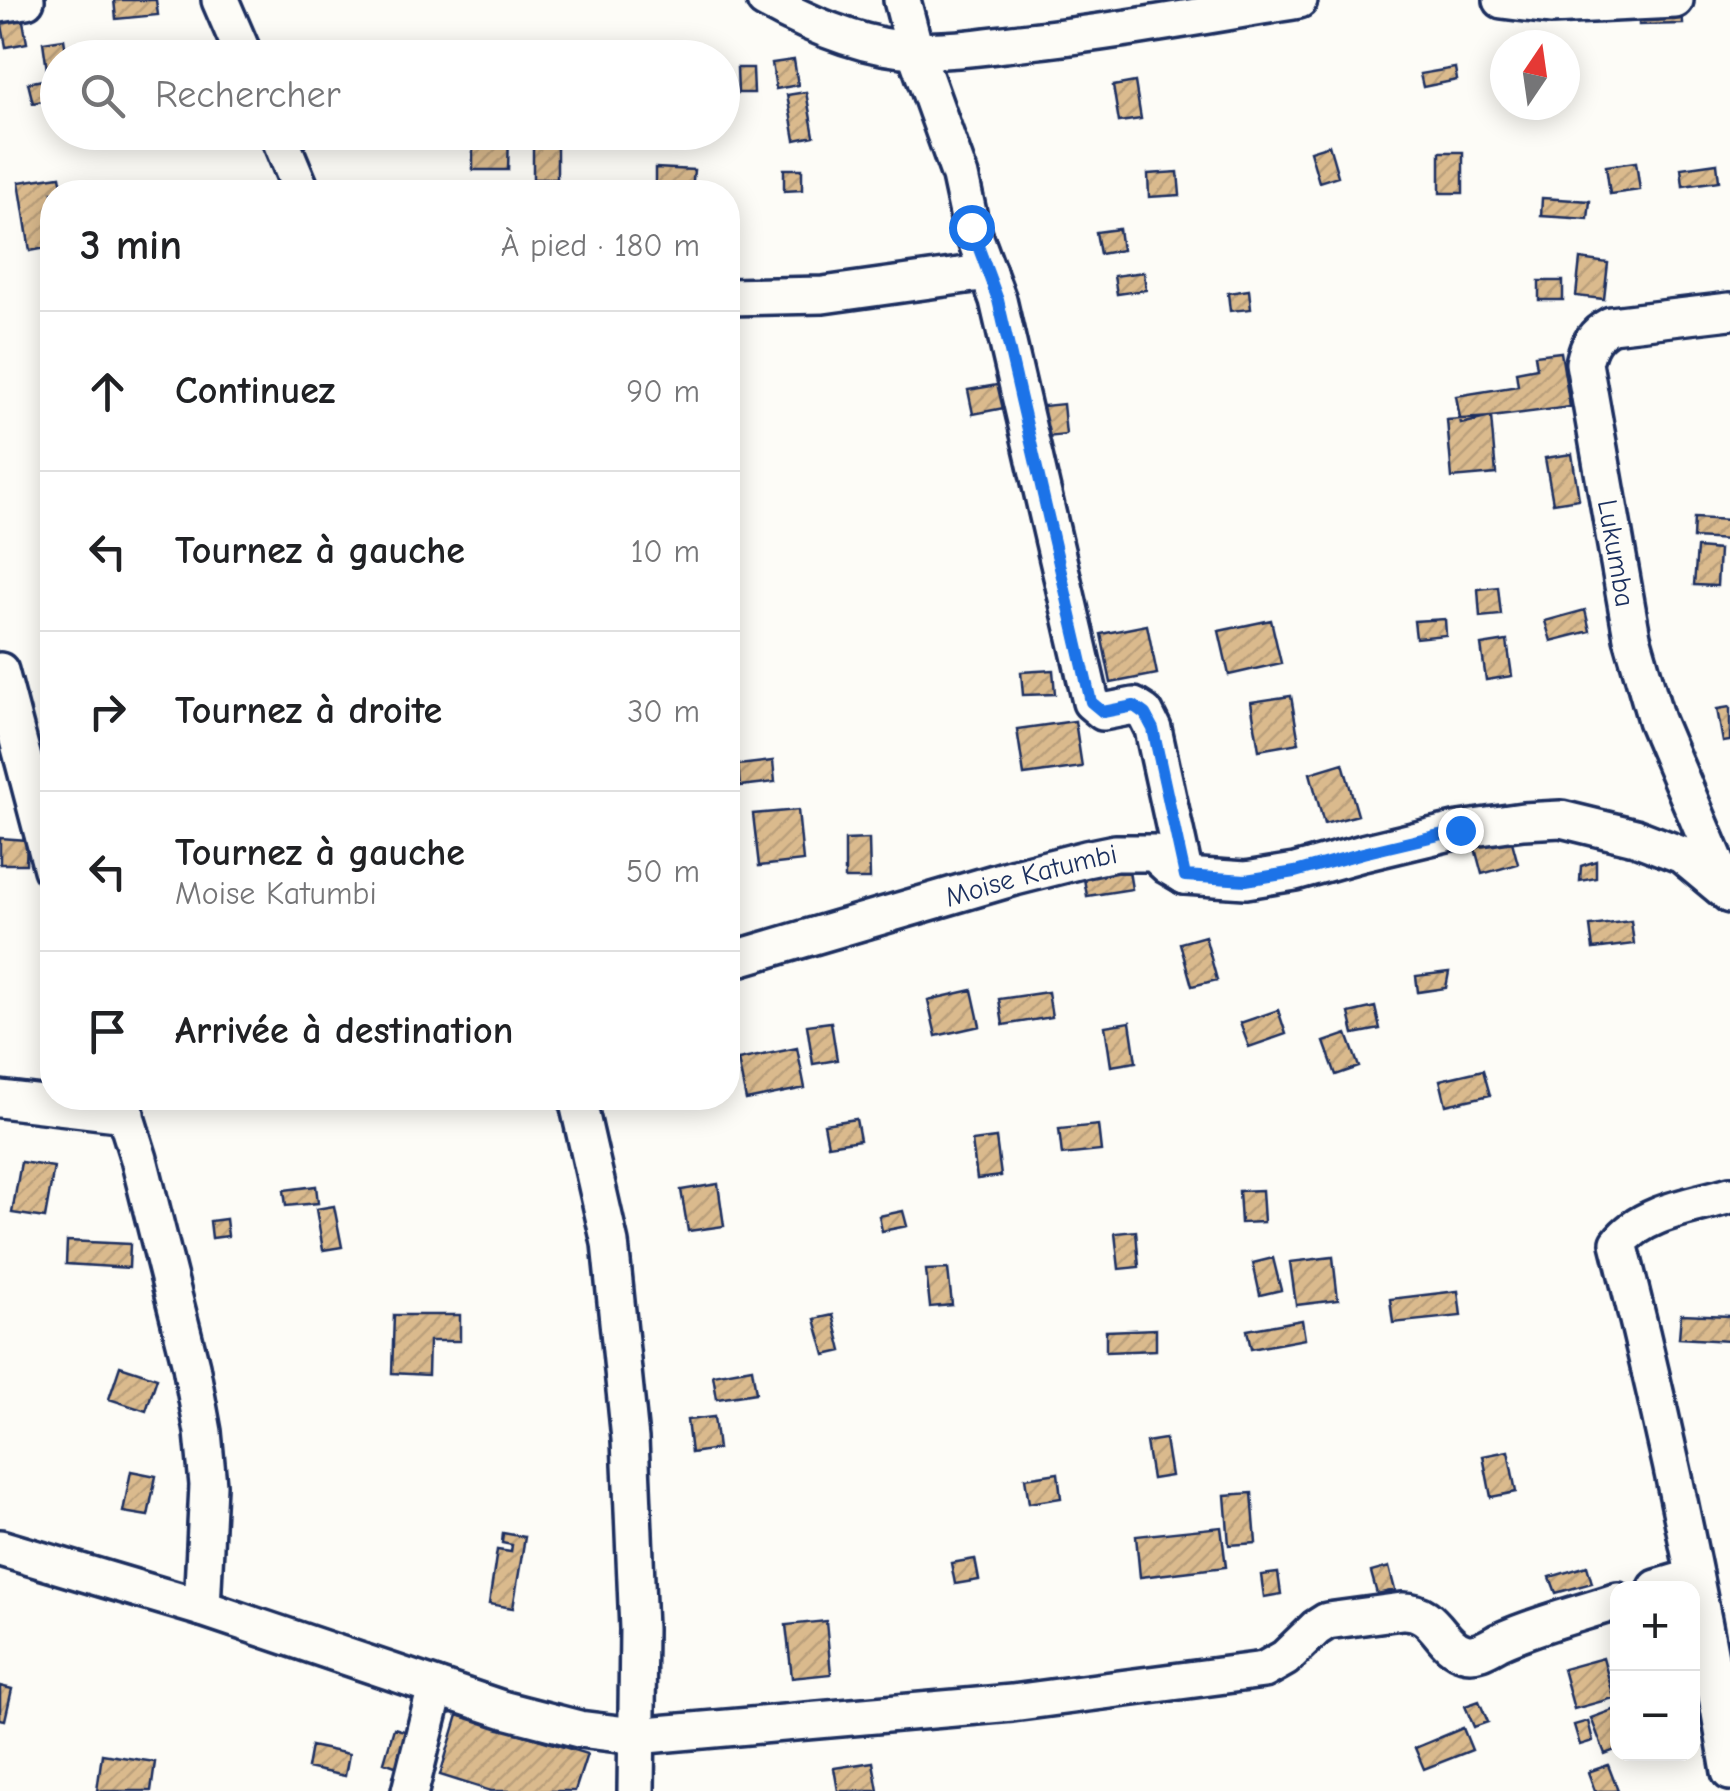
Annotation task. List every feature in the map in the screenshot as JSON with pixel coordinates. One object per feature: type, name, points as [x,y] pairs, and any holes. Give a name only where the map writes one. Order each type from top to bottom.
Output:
[{"type":"street","points":[[0,4],[26,0]]},
{"type":"street","points":[[220,0],[237,40]]},
{"type":"street","points":[[765,0],[804,21],[849,36],[915,50],[1094,34],[1300,0]]},
{"type":"street","points":[[902,0],[1003,319],[1091,702],[1103,712],[1134,706],[1145,714],[1153,729],[1185,876]]},
{"type":"street","points":[[1502,0],[1550,6],[1675,0]]},
{"type":"street","points":[[284,150],[297,180]]},
{"type":"street","points":[[740,297],[823,296],[988,272]]},
{"type":"street","name":"Lukumba","points":[[1730,311],[1611,325],[1591,340],[1584,363],[1632,637],[1656,720],[1730,896]]},
{"type":"street","points":[[0,671],[40,824]]},
{"type":"street","name":"Moise Katumbi","points":[[740,957],[1015,877],[1116,853],[1154,853],[1185,876],[1246,880],[1295,872],[1460,830],[1524,821],[1561,819],[1636,837],[1682,855],[1730,896]]},
{"type":"street","points":[[0,1099],[40,1101]]},
{"type":"street","points":[[124,1110],[191,1366],[203,1432],[208,1485],[202,1608]]},
{"type":"street","points":[[580,1110],[610,1244],[630,1439],[638,1628],[636,1791]]},
{"type":"street","points":[[1730,1195],[1658,1216],[1628,1231],[1619,1243],[1655,1385],[1730,1772]]},
{"type":"street","points":[[0,1548],[202,1608],[505,1710],[579,1729],[635,1736],[1012,1704],[1264,1670],[1285,1658],[1327,1621],[1402,1611],[1424,1616],[1458,1651],[1476,1653],[1514,1635],[1610,1604]]},
{"type":"street","points":[[1681,1581],[1694,1577]]},
{"type":"street","points":[[410,1791],[436,1686]]},
{"type":"building","points":[[114,0],[156,0],[158,15],[116,19]]},
{"type":"building","points":[[20,4],[27,43],[6,47],[0,14]]},
{"type":"building","points":[[1682,7],[1683,24],[1639,25],[1639,9]]},
{"type":"building","points":[[794,60],[798,85],[776,89],[772,63]]},
{"type":"building","points":[[740,68],[753,68],[754,93],[740,93]]},
{"type":"building","points":[[1455,68],[1457,80],[1423,87],[1420,74]]},
{"type":"building","points":[[40,80],[40,102],[33,103],[28,83]]},
{"type":"building","points":[[1135,82],[1141,119],[1119,122],[1113,86]]},
{"type":"building","points":[[806,92],[814,136],[795,140],[787,95]]},
{"type":"building","points":[[1329,145],[1338,176],[1319,182],[1310,151]]},
{"type":"building","points":[[473,150],[509,150],[508,170],[473,170]]},
{"type":"building","points":[[533,150],[557,150],[557,179],[533,179]]},
{"type":"building","points":[[1440,152],[1463,152],[1463,193],[1440,193]]},
{"type":"building","points":[[1636,162],[1640,190],[1610,194],[1606,166]]},
{"type":"building","points":[[1717,163],[1719,181],[1683,186],[1681,168]]},
{"type":"building","points":[[655,168],[694,170],[693,180],[655,180]]},
{"type":"building","points":[[784,169],[802,169],[802,190],[784,191]]},
{"type":"building","points":[[1178,172],[1180,195],[1149,197],[1148,174]]},
{"type":"building","points":[[60,176],[61,180],[40,180],[40,249],[30,251],[19,182]]},
{"type":"building","points":[[1542,198],[1590,201],[1588,219],[1541,216]]},
{"type":"building","points":[[1119,229],[1122,250],[1100,254],[1096,232]]},
{"type":"building","points":[[1580,259],[1608,263],[1604,299],[1576,296]]},
{"type":"building","points":[[1144,272],[1146,290],[1117,294],[1114,276]]},
{"type":"building","points":[[1539,281],[1563,281],[1563,300],[1539,300]]},
{"type":"building","points":[[1249,290],[1251,309],[1230,311],[1228,293]]},
{"type":"building","points":[[1561,352],[1570,407],[1461,424],[1456,396],[1518,386],[1516,372],[1537,368],[1535,355]]},
{"type":"building","points":[[1009,383],[1014,406],[973,414],[968,390]]},
{"type":"building","points":[[1063,404],[1066,435],[1047,437],[1043,406]]},
{"type":"building","points":[[1491,417],[1496,474],[1452,478],[1447,420]]},
{"type":"building","points":[[1572,454],[1579,499],[1553,503],[1545,458]]},
{"type":"building","points":[[1694,518],[1730,520],[1730,540],[1693,538]]},
{"type":"building","points":[[1697,548],[1719,550],[1717,586],[1694,585]]},
{"type":"building","points":[[1498,587],[1501,615],[1480,617],[1478,589]]},
{"type":"building","points":[[1585,610],[1590,631],[1551,641],[1545,621]]},
{"type":"building","points":[[1445,619],[1446,635],[1416,638],[1414,621]]},
{"type":"building","points":[[1271,620],[1281,663],[1229,675],[1219,631]]},
{"type":"building","points":[[1147,625],[1157,674],[1111,683],[1101,634]]},
{"type":"building","points":[[1507,641],[1512,676],[1486,680],[1481,645]]},
{"type":"building","points":[[1053,670],[1055,694],[1023,695],[1021,672]]},
{"type":"building","points":[[1291,696],[1299,743],[1259,750],[1251,702]]},
{"type":"building","points":[[1730,707],[1730,741],[1723,742],[1717,709]]},
{"type":"building","points":[[1075,721],[1082,767],[1024,775],[1017,729]]},
{"type":"building","points":[[773,761],[775,782],[740,786],[740,765]]},
{"type":"building","points":[[1343,763],[1358,815],[1324,824],[1310,773]]},
{"type":"building","points":[[798,810],[803,861],[759,866],[753,814]]},
{"type":"building","points":[[0,838],[27,840],[26,864],[0,864]]},
{"type":"building","points":[[1511,838],[1518,864],[1482,874],[1475,848]]},
{"type":"building","points":[[869,839],[870,879],[845,879],[845,840]]},
{"type":"building","points":[[1596,861],[1596,878],[1580,881],[1581,866]]},
{"type":"building","points":[[1128,865],[1132,889],[1087,896],[1083,873]]},
{"type":"building","points":[[1631,921],[1634,944],[1593,949],[1590,926]]},
{"type":"building","points":[[1205,936],[1217,980],[1192,986],[1180,943]]},
{"type":"building","points":[[1449,972],[1446,988],[1418,992],[1416,976]]},
{"type":"building","points":[[972,990],[980,1026],[936,1036],[928,1000]]},
{"type":"building","points":[[1048,992],[1052,1017],[1003,1025],[999,999]]},
{"type":"building","points":[[1375,1007],[1380,1029],[1354,1034],[1349,1013]]},
{"type":"building","points":[[1278,1010],[1286,1034],[1249,1047],[1240,1023]]},
{"type":"building","points":[[831,1022],[837,1060],[813,1064],[807,1025]]},
{"type":"building","points":[[1130,1022],[1136,1062],[1111,1066],[1105,1026]]},
{"type":"building","points":[[1347,1034],[1359,1067],[1336,1075],[1324,1042]]},
{"type":"building","points":[[797,1048],[805,1088],[746,1100],[740,1060]]},
{"type":"building","points":[[1483,1070],[1490,1095],[1446,1105],[1440,1080]]},
{"type":"building","points":[[856,1119],[860,1140],[828,1145],[824,1124]]},
{"type":"building","points":[[1098,1125],[1101,1151],[1062,1155],[1059,1129]]},
{"type":"building","points":[[996,1138],[1001,1176],[977,1179],[972,1141]]},
{"type":"building","points":[[21,1162],[54,1167],[45,1218],[12,1213]]},
{"type":"building","points":[[718,1184],[724,1226],[688,1231],[681,1190]]},
{"type":"building","points":[[316,1186],[318,1203],[286,1206],[284,1190]]},
{"type":"building","points":[[1262,1190],[1264,1222],[1241,1223],[1239,1191]]},
{"type":"building","points":[[334,1206],[342,1247],[323,1250],[316,1209]]},
{"type":"building","points":[[903,1211],[907,1226],[882,1231],[879,1216]]},
{"type":"building","points":[[226,1219],[228,1236],[212,1238],[210,1221]]},
{"type":"building","points":[[1136,1231],[1139,1267],[1119,1269],[1115,1233]]},
{"type":"building","points":[[67,1241],[130,1244],[129,1268],[66,1264]]},
{"type":"building","points":[[1333,1257],[1338,1300],[1296,1305],[1290,1262]]},
{"type":"building","points":[[1273,1258],[1281,1290],[1260,1295],[1253,1263]]},
{"type":"building","points":[[948,1269],[952,1305],[930,1307],[926,1270]]},
{"type":"building","points":[[1458,1291],[1461,1316],[1393,1323],[1390,1299]]},
{"type":"building","points":[[1681,1314],[1730,1316],[1729,1341],[1679,1338]]},
{"type":"building","points":[[394,1315],[460,1315],[460,1341],[429,1341],[428,1375],[392,1373]]},
{"type":"building","points":[[833,1315],[842,1351],[825,1355],[815,1319]]},
{"type":"building","points":[[1302,1320],[1305,1339],[1251,1349],[1247,1330]]},
{"type":"building","points":[[1156,1329],[1156,1350],[1106,1352],[1106,1331]]},
{"type":"building","points":[[120,1366],[157,1378],[146,1411],[109,1399]]},
{"type":"building","points":[[752,1368],[756,1393],[717,1399],[713,1375]]},
{"type":"building","points":[[714,1417],[718,1449],[691,1453],[687,1420]]},
{"type":"building","points":[[1165,1439],[1171,1476],[1152,1479],[1146,1442]]},
{"type":"building","points":[[1508,1451],[1516,1492],[1491,1497],[1483,1456]]},
{"type":"building","points":[[131,1471],[156,1476],[148,1516],[123,1512]]},
{"type":"building","points":[[1058,1473],[1061,1498],[1029,1503],[1025,1478]]},
{"type":"building","points":[[1252,1493],[1256,1543],[1229,1545],[1225,1495]]},
{"type":"building","points":[[1221,1527],[1226,1567],[1140,1577],[1136,1536]]},
{"type":"building","points":[[503,1533],[525,1537],[513,1608],[489,1604],[497,1550],[511,1552],[512,1545],[502,1543]]},
{"type":"building","points":[[975,1559],[979,1580],[955,1584],[951,1563]]},
{"type":"building","points":[[1587,1566],[1592,1583],[1556,1593],[1550,1577]]},
{"type":"building","points":[[1389,1567],[1395,1590],[1377,1594],[1371,1572]]},
{"type":"building","points":[[1278,1573],[1281,1594],[1264,1597],[1261,1575]]},
{"type":"building","points":[[826,1621],[831,1674],[792,1678],[786,1625]]},
{"type":"building","points":[[1603,1658],[1610,1699],[1574,1709],[1563,1669]]},
{"type":"building","points":[[0,1686],[12,1689],[5,1720],[0,1719]]},
{"type":"building","points":[[1479,1701],[1488,1722],[1474,1727],[1465,1706]]},
{"type":"building","points":[[1610,1711],[1610,1752],[1605,1754],[1591,1718]]},
{"type":"building","points":[[458,1715],[587,1754],[575,1791],[491,1791],[440,1775]]},
{"type":"building","points":[[1588,1721],[1593,1741],[1580,1745],[1574,1725]]},
{"type":"building","points":[[394,1728],[408,1732],[398,1767],[384,1762]]},
{"type":"building","points":[[1463,1728],[1472,1750],[1424,1769],[1415,1748]]},
{"type":"building","points":[[311,1746],[349,1754],[345,1776],[307,1768]]},
{"type":"building","points":[[102,1754],[155,1762],[151,1791],[97,1791]]},
{"type":"building","points":[[873,1762],[878,1791],[838,1791],[834,1768]]},
{"type":"building","points":[[1608,1765],[1618,1791],[1595,1791],[1588,1772]]},
{"type":"route","points":[[971,227],[998,300],[1091,702],[1103,712],[1134,706],[1145,714],[1153,729],[1185,876],[1246,880],[1295,872],[1460,830]]}]
